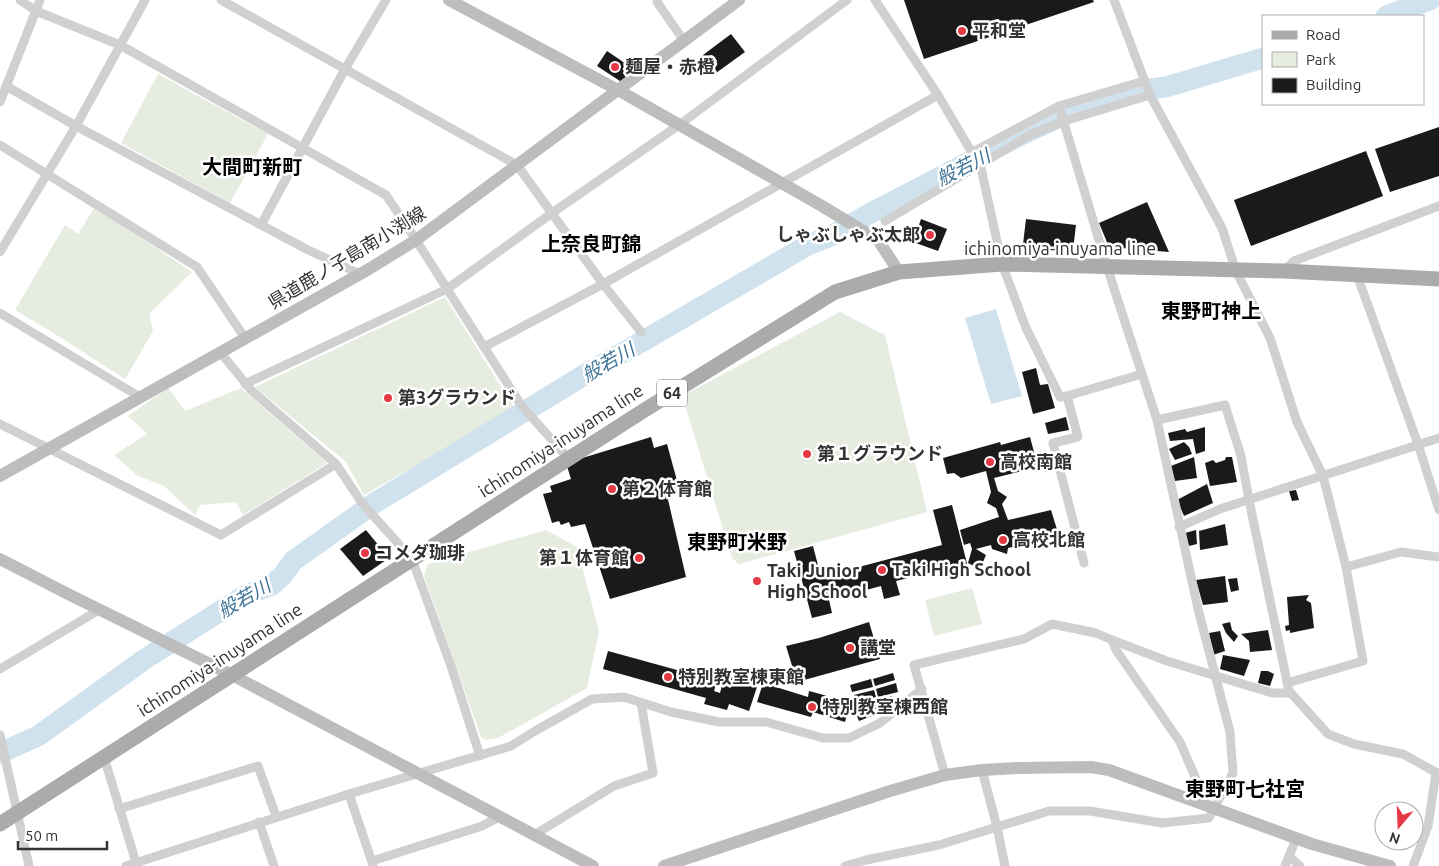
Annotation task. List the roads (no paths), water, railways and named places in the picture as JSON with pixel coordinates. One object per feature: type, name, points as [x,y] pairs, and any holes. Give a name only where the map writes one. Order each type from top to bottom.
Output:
[{"type":"main road","name":"ichinomiya-inuyama line","points":[[0,824],[412,559],[835,292],[899,272],[1002,264],[1284,271],[1439,279]]},
{"type":"street","points":[[20,0],[36,11],[120,44],[386,195],[520,405],[569,459]]},
{"type":"street","points":[[0,102],[40,0]]},
{"type":"street","points":[[0,252],[76,126],[145,0]]},
{"type":"street","points":[[221,0],[517,165],[603,284],[641,332]]},
{"type":"street","points":[[261,225],[345,69],[386,0]]},
{"type":"street","points":[[449,0],[618,90],[781,182],[878,240],[899,272]]},
{"type":"street","points":[[658,0],[657,2],[684,41]]},
{"type":"street","name":"県道鹿ノ子島南小渕線","points":[[0,476],[360,274],[416,240],[739,0]]},
{"type":"street","points":[[245,384],[447,289],[679,125],[847,0]]},
{"type":"street","points":[[875,0],[973,152],[979,165],[1002,264],[1026,328],[1060,397],[1142,374]]},
{"type":"street","points":[[1114,0],[1150,95],[1222,228],[1236,270],[1270,338],[1297,422],[1323,476],[1346,567],[1363,661],[1287,683]]},
{"type":"street","points":[[973,152],[1060,106],[1144,80]]},
{"type":"street","points":[[6,86],[76,126],[308,250],[360,274]]},
{"type":"street","points":[[484,347],[603,284],[938,95]]},
{"type":"street","points":[[885,221],[1030,135],[1064,121],[1150,95]]},
{"type":"street","points":[[845,866],[939,846],[1049,811],[1090,811],[1162,823],[1209,818],[1233,773],[1230,732],[1214,675],[1179,527],[1157,420],[1107,267],[1060,106]]},
{"type":"street","points":[[0,145],[197,267],[245,338]]},
{"type":"street","points":[[1284,271],[1294,260],[1439,206]]},
{"type":"street","points":[[1357,275],[1418,444],[1439,510]]},
{"type":"street","points":[[0,313],[140,397]]},
{"type":"street","points":[[220,352],[245,384],[336,464],[362,504],[412,559],[451,666],[480,756]]},
{"type":"street","points":[[1067,396],[1078,437],[1053,443],[1084,563]]},
{"type":"street","points":[[1157,420],[1225,406],[1241,456],[1287,683],[1291,693],[1328,734],[1354,744],[1403,754],[1438,774],[1428,826],[1413,866]]},
{"type":"street","points":[[0,424],[221,535],[336,464]]},
{"type":"street","points":[[1179,527],[1220,509],[1439,438]]},
{"type":"street","points":[[1346,567],[1401,552],[1439,557]]},
{"type":"street","points":[[0,559],[232,675],[593,866]]},
{"type":"street","points":[[0,670],[99,610]]},
{"type":"street","points":[[945,775],[914,665],[1024,639],[1052,624],[1096,634],[1166,661],[1272,693],[1291,693]]},
{"type":"street","points":[[1112,640],[1116,650],[1180,742],[1196,779],[1199,802]]},
{"type":"street","points":[[126,866],[137,864],[276,816],[512,746],[592,699],[624,697],[671,712],[719,722],[766,722],[823,738],[849,738],[880,723],[922,689]]},
{"type":"street","points":[[534,835],[614,786],[653,773],[641,703]]},
{"type":"street","points":[[0,735],[28,866]]},
{"type":"street","points":[[104,757],[137,864]]},
{"type":"street","points":[[119,809],[258,766],[276,816]]},
{"type":"street","points":[[664,866],[890,791],[945,775],[982,770],[1091,767],[1109,770],[1296,839],[1390,866]]},
{"type":"street","points":[[982,770],[997,826],[1005,866]]},
{"type":"street","points":[[349,794],[373,863],[482,826],[499,816]]},
{"type":"street","points":[[259,822],[274,866]]},
{"type":"street","points":[[1285,866],[1296,839]]},
{"type":"street","points":[[1289,856],[1300,866]]},
{"type":"water","points":[[996,309],[1022,396],[991,404],[965,318]]},
{"type":"waterway","name":"般若川","points":[[1389,15],[1430,0]]},
{"type":"waterway","name":"般若川","points":[[0,753],[38,736],[145,659],[244,596],[272,585],[283,575],[293,561],[373,504],[581,377],[808,245],[831,236],[869,214],[1019,136],[1075,110],[1134,91],[1166,87],[1262,58]]},
{"type":"place","name":"平和堂","points":[[962,31]]},
{"type":"place","name":"麺屋・赤橙","points":[[615,67]]},
{"type":"place","name":"しゃぶしゃぶ太郎","points":[[930,235]]},
{"type":"place","name":"第3グラウンド","points":[[388,398]]},
{"type":"place","name":"第１グラウンド","points":[[807,454]]},
{"type":"place","name":"高校南館","points":[[990,462]]},
{"type":"place","name":"第２体育館","points":[[612,489]]},
{"type":"place","name":"高校北館","points":[[1003,540]]},
{"type":"place","name":"コメダ珈琲","points":[[365,553]]},
{"type":"place","name":"第１体育館","points":[[639,558]]},
{"type":"place","name":"Taki High School","points":[[882,570]]},
{"type":"place","name":"Taki Junior High School","points":[[757,581]]},
{"type":"place","name":"講堂","points":[[850,648]]},
{"type":"place","name":"特別教室棟東館","points":[[668,677]]},
{"type":"place","name":"特別教室棟西館","points":[[812,707]]},
{"type":"district","name":"大間町新町","points":[[252,167]]},
{"type":"district","name":"上奈良町錦","points":[[591,244]]},
{"type":"district","name":"東野町神上","points":[[1211,311]]},
{"type":"district","name":"東野町米野","points":[[737,542]]},
{"type":"district","name":"東野町七社宮","points":[[1245,789]]}]
